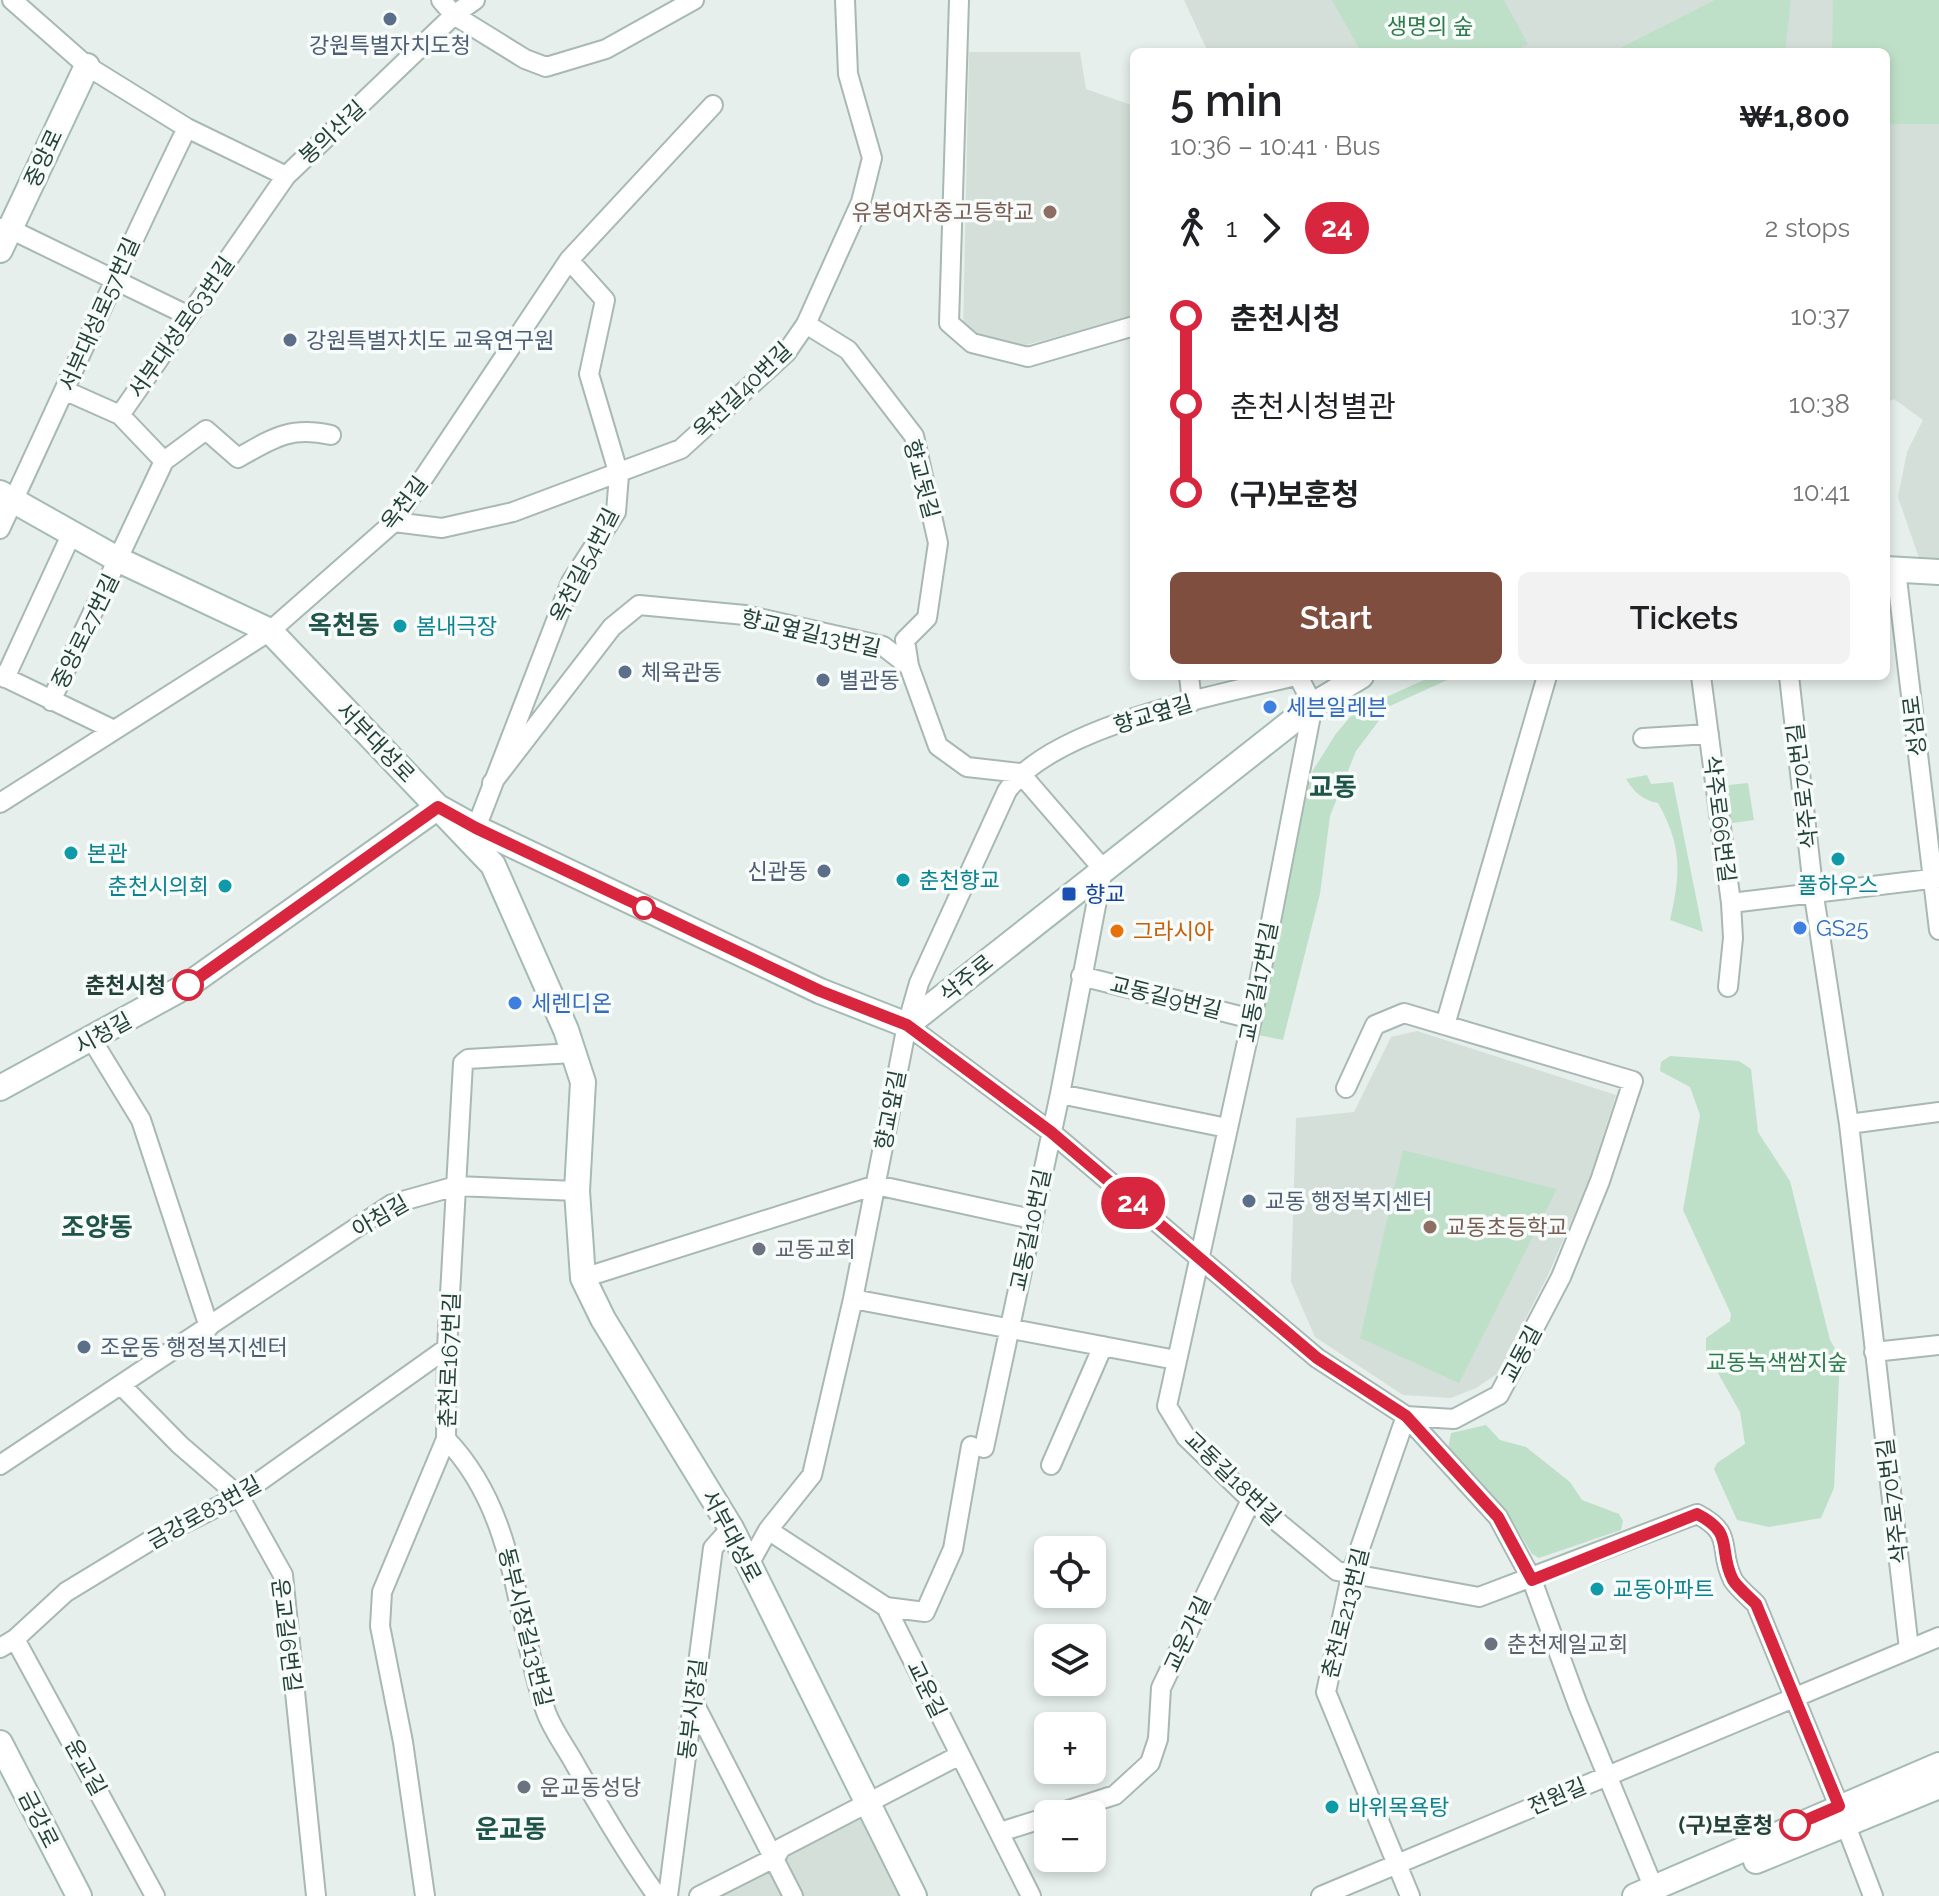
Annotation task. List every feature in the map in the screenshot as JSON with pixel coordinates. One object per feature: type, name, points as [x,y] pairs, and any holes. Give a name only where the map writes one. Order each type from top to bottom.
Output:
[{"type":"street","name":"봉의산길","points":[[12,0],[87,66],[187,128],[286,176],[454,15],[475,0]]},
{"type":"street","points":[[441,0],[454,15],[525,59],[546,67],[606,49],[694,0]]},
{"type":"street","name":"옥천길40번길","points":[[394,522],[442,528],[513,512],[619,475],[681,449],[786,353],[806,324],[861,202],[872,158],[848,74],[845,0]]},
{"type":"street","points":[[959,0],[949,323],[972,343],[1028,357],[1130,327]]},
{"type":"street","name":"중앙로","points":[[3,236],[87,66]]},
{"type":"street","name":"옥천길","points":[[0,803],[270,631],[394,522],[569,260],[713,105]]},
{"type":"street","name":"서부대성로57번길","points":[[6,497],[66,391],[112,279],[187,128]]},
{"type":"street","name":"서부대성로63번길","points":[[164,461],[120,415],[286,176]]},
{"type":"street","points":[[3,236],[112,279],[189,316]]},
{"type":"street","name":"옥천길54번길","points":[[476,828],[571,582],[616,512],[619,475],[589,374],[605,300],[569,260]]},
{"type":"street","name":"향교뒷길","points":[[806,324],[848,350],[914,436],[938,543],[927,618],[905,640],[909,666]]},
{"type":"street","points":[[66,391],[120,415]]},
{"type":"street","points":[[119,560],[164,461],[206,430],[238,458],[280,434],[311,431],[331,435]]},
{"type":"street","points":[[0,529],[6,497]]},
{"type":"street","name":"서부대성로","points":[[6,497],[119,560],[270,631],[493,865],[583,1082],[577,1191],[583,1278],[603,1319],[731,1528],[914,1896]]},
{"type":"street","name":"중앙로27번길","points":[[71,535],[3,677],[114,730]]},
{"type":"street","name":"중앙로27번길","points":[[51,701],[119,560]]},
{"type":"street","points":[[1891,570],[1939,572]]},
{"type":"street","name":"성심로","points":[[1891,570],[1936,878],[1939,930]]},
{"type":"street","name":"향교옆길13번길","points":[[492,783],[612,627],[639,605],[745,615],[883,646],[909,666],[938,746],[967,767],[1020,773]]},
{"type":"street","points":[[1189,680],[1192,702]]},
{"type":"street","name":"향교옆길","points":[[1020,773],[1090,733],[1192,702],[1280,680]]},
{"type":"street","points":[[1298,680],[1313,705]]},
{"type":"street","name":"삭주로","points":[[907,1025],[1313,705],[1354,680]]},
{"type":"street","points":[[1445,1025],[1546,680]]},
{"type":"street","name":"삭주로66번길","points":[[1702,680],[1731,903],[1733,938],[1728,987]]},
{"type":"street","name":"삭주로70번길","points":[[1789,680],[1814,896],[1849,1124],[1909,1649]]},
{"type":"street","name":"교동길17번길","points":[[1197,1258],[1252,1019],[1313,705]]},
{"type":"street","name":"삭주로66번길","points":[[1643,738],[1709,734]]},
{"type":"street","points":[[1020,773],[1103,869]]},
{"type":"street","name":"향교앞길","points":[[748,1566],[768,1530],[812,1475],[853,1299],[907,1025],[919,983],[1007,791],[1020,773]]},
{"type":"street","points":[[438,807],[476,828],[820,991],[907,1025]]},
{"type":"street","name":"시청길","points":[[0,1088],[188,985],[438,807]]},
{"type":"street","name":"교동길9번길","points":[[1051,1132],[1103,869]]},
{"type":"street","points":[[1814,896],[1936,878]]},
{"type":"street","name":"삭주로66번길","points":[[1731,903],[1814,896]]},
{"type":"street","name":"교동길9번길","points":[[1081,976],[1252,1019]]},
{"type":"street","name":"교동길","points":[[907,1025],[1051,1132],[1317,1358],[1406,1416],[1454,1419],[1499,1395],[1561,1277],[1633,1081],[1404,1013],[1384,1018],[1375,1025],[1346,1088]]},
{"type":"street","points":[[92,1040],[141,1120],[209,1327]]},
{"type":"street","name":"춘천로167번길","points":[[425,1896],[403,1742],[380,1626],[382,1592],[446,1439],[447,1348],[463,1063],[468,1059],[573,1053]]},
{"type":"street","points":[[1060,1094],[1227,1128]]},
{"type":"street","points":[[1849,1124],[1939,1112]]},
{"type":"street","name":"교동길10번길","points":[[886,1607],[925,1612],[953,1549],[1009,1328],[1051,1132]]},
{"type":"street","points":[[583,1278],[876,1185],[1032,1219]]},
{"type":"street","name":"아침길","points":[[0,1465],[392,1204],[456,1186],[577,1191]]},
{"type":"street","name":"교동길18번길","points":[[1197,1258],[1167,1406],[1186,1437],[1251,1500],[1337,1571],[1352,1571],[1479,1597],[1532,1580],[1697,1514],[1723,1533],[1734,1580],[1756,1604],[1793,1697]]},
{"type":"street","points":[[853,1299],[1176,1360]]},
{"type":"street","points":[[1874,1352],[1939,1345]]},
{"type":"street","points":[[1051,1465],[1103,1346]]},
{"type":"street","name":"금강로83번길","points":[[8,1643],[66,1592],[153,1539],[239,1496],[447,1348]]},
{"type":"street","name":"운교길6번길","points":[[122,1386],[180,1445],[239,1496],[283,1575],[316,1896]]},
{"type":"street","points":[[1406,1416],[1498,1517],[1532,1580],[1655,1894],[1842,1814],[1939,1765]]},
{"type":"street","name":"춘천로213번길","points":[[1406,1416],[1352,1571],[1326,1692],[1410,1896]]},
{"type":"street","name":"동부시장길13번길","points":[[446,1439],[460,1453],[489,1500],[510,1556],[547,1714],[621,1845],[657,1896]]},
{"type":"street","name":"교운가길","points":[[1099,1800],[1115,1795],[1150,1763],[1158,1739],[1161,1688],[1251,1500]]},
{"type":"street","name":"동부시장길","points":[[668,1896],[713,1548],[731,1528]]},
{"type":"street","points":[[768,1530],[886,1607]]},
{"type":"street","name":"교운길","points":[[886,1607],[1031,1896]]},
{"type":"street","name":"전원길","points":[[1321,1896],[1939,1637]]},
{"type":"street","name":"운교길","points":[[8,1643],[155,1896]]},
{"type":"street","points":[[1793,1697],[1873,1896]]},
{"type":"street","points":[[693,1701],[776,1857],[793,1896]]},
{"type":"street","name":"금강로","points":[[0,1743],[79,1896]]},
{"type":"street","points":[[699,1896],[776,1857],[781,1848],[960,1755]]},
{"type":"street","points":[[1842,1814],[1939,1786]]},
{"type":"street","points":[[1000,1832],[1034,1821]]},
{"type":"shaded area","points":[[1184,0],[1939,0],[1939,563],[1921,564],[1898,497],[1907,452],[1923,420],[1894,399],[1890,401],[1890,48],[1206,48]]},
{"type":"shaded area","name":"유봉여자중고등학교","points":[[969,52],[1080,52],[1086,89],[1130,105],[1130,318],[1018,347],[963,333]]},
{"type":"shaded area","name":"교동초등학교","points":[[1417,1031],[1616,1095],[1589,1180],[1548,1275],[1497,1374],[1476,1388],[1451,1398],[1403,1395],[1315,1337],[1291,1282],[1296,1118],[1354,1112],[1391,1037]]},
{"type":"shaded area","points":[[863,1813],[906,1896],[704,1896]]},
{"type":"green space","name":"생명의 숲","points":[[1332,0],[1504,0],[1528,44],[1520,48],[1359,48]]},
{"type":"green space","points":[[1715,0],[1791,0],[1785,48],[1620,48]]},
{"type":"green space","points":[[1833,0],[1939,0],[1939,124],[1890,124],[1890,48],[1832,48]]},
{"type":"green space","points":[[1424,680],[1447,680],[1390,706],[1356,751],[1330,816],[1320,894],[1283,1040],[1253,1034],[1307,780],[1335,735],[1355,711]]},
{"type":"green space","points":[[1647,775],[1651,784],[1673,782],[1703,932],[1670,920],[1677,873],[1672,833],[1658,803],[1639,795],[1626,779]]},
{"type":"green space","points":[[1748,783],[1754,820],[1725,824],[1720,786]]},
{"type":"green space","name":"교동녹색쌈지숲","points":[[1670,1056],[1739,1061],[1751,1069],[1758,1132],[1790,1181],[1830,1340],[1840,1357],[1834,1488],[1821,1518],[1769,1527],[1737,1520],[1714,1469],[1717,1463],[1745,1444],[1740,1412],[1706,1352],[1706,1338],[1730,1321],[1731,1314],[1683,1210],[1700,1115],[1690,1087],[1660,1071],[1661,1062]]},
{"type":"green space","points":[[1403,1150],[1557,1189],[1459,1383],[1360,1338]]},
{"type":"green space","points":[[1486,1425],[1500,1440],[1526,1447],[1570,1482],[1582,1500],[1619,1514],[1623,1521],[1621,1530],[1539,1558],[1532,1554],[1508,1514],[1448,1449],[1451,1433]]},
{"type":"bus line","name":"24","points":[[188,985],[438,807],[476,828],[820,991],[907,1025],[1051,1132],[1317,1358],[1406,1416],[1498,1517],[1532,1580],[1697,1514],[1710,1521],[1723,1533],[1734,1580],[1756,1604],[1839,1806],[1795,1825]]},
{"type":"place","name":"강원특별자치도청","points":[[390,19]]},
{"type":"place","name":"유봉여자중고등학교","points":[[1050,212]]},
{"type":"place","name":"강원특별자치도 교육연구원","points":[[290,340]]},
{"type":"place","name":"봄내극장","points":[[400,626]]},
{"type":"place","name":"체육관동","points":[[625,672]]},
{"type":"place","name":"별관동","points":[[823,680]]},
{"type":"place","name":"세븐일레븐","points":[[1270,707]]},
{"type":"place","name":"본관","points":[[71,853]]},
{"type":"place","name":"풀하우스","points":[[1838,859]]},
{"type":"place","name":"신관동","points":[[824,871]]},
{"type":"place","name":"춘천향교","points":[[903,880]]},
{"type":"place","name":"춘천시의회","points":[[225,886]]},
{"type":"place","name":"향교","points":[[1069,894]]},
{"type":"place","name":"GS25","points":[[1800,928]]},
{"type":"place","name":"그라시아","points":[[1117,931]]},
{"type":"place","name":"춘천시청","points":[[188,985]]},
{"type":"place","name":"세렌디온","points":[[515,1003]]},
{"type":"place","name":"교동 행정복지센터","points":[[1249,1201]]},
{"type":"place","name":"교동초등학교","points":[[1430,1227]]},
{"type":"place","name":"교동교회","points":[[759,1249]]},
{"type":"place","name":"조운동 행정복지센터","points":[[84,1347]]},
{"type":"place","name":"교동아파트","points":[[1597,1589]]},
{"type":"place","name":"춘천제일교회","points":[[1491,1644]]},
{"type":"place","name":"운교동성당","points":[[524,1787]]},
{"type":"place","name":"바위목욕탕","points":[[1332,1807]]},
{"type":"place","name":"(구)보훈청","points":[[1795,1825]]},
{"type":"district","name":"옥천동","points":[[344,625]]},
{"type":"district","name":"교동","points":[[1333,787]]},
{"type":"district","name":"조양동","points":[[97,1227]]},
{"type":"district","name":"운교동","points":[[511,1829]]}]
